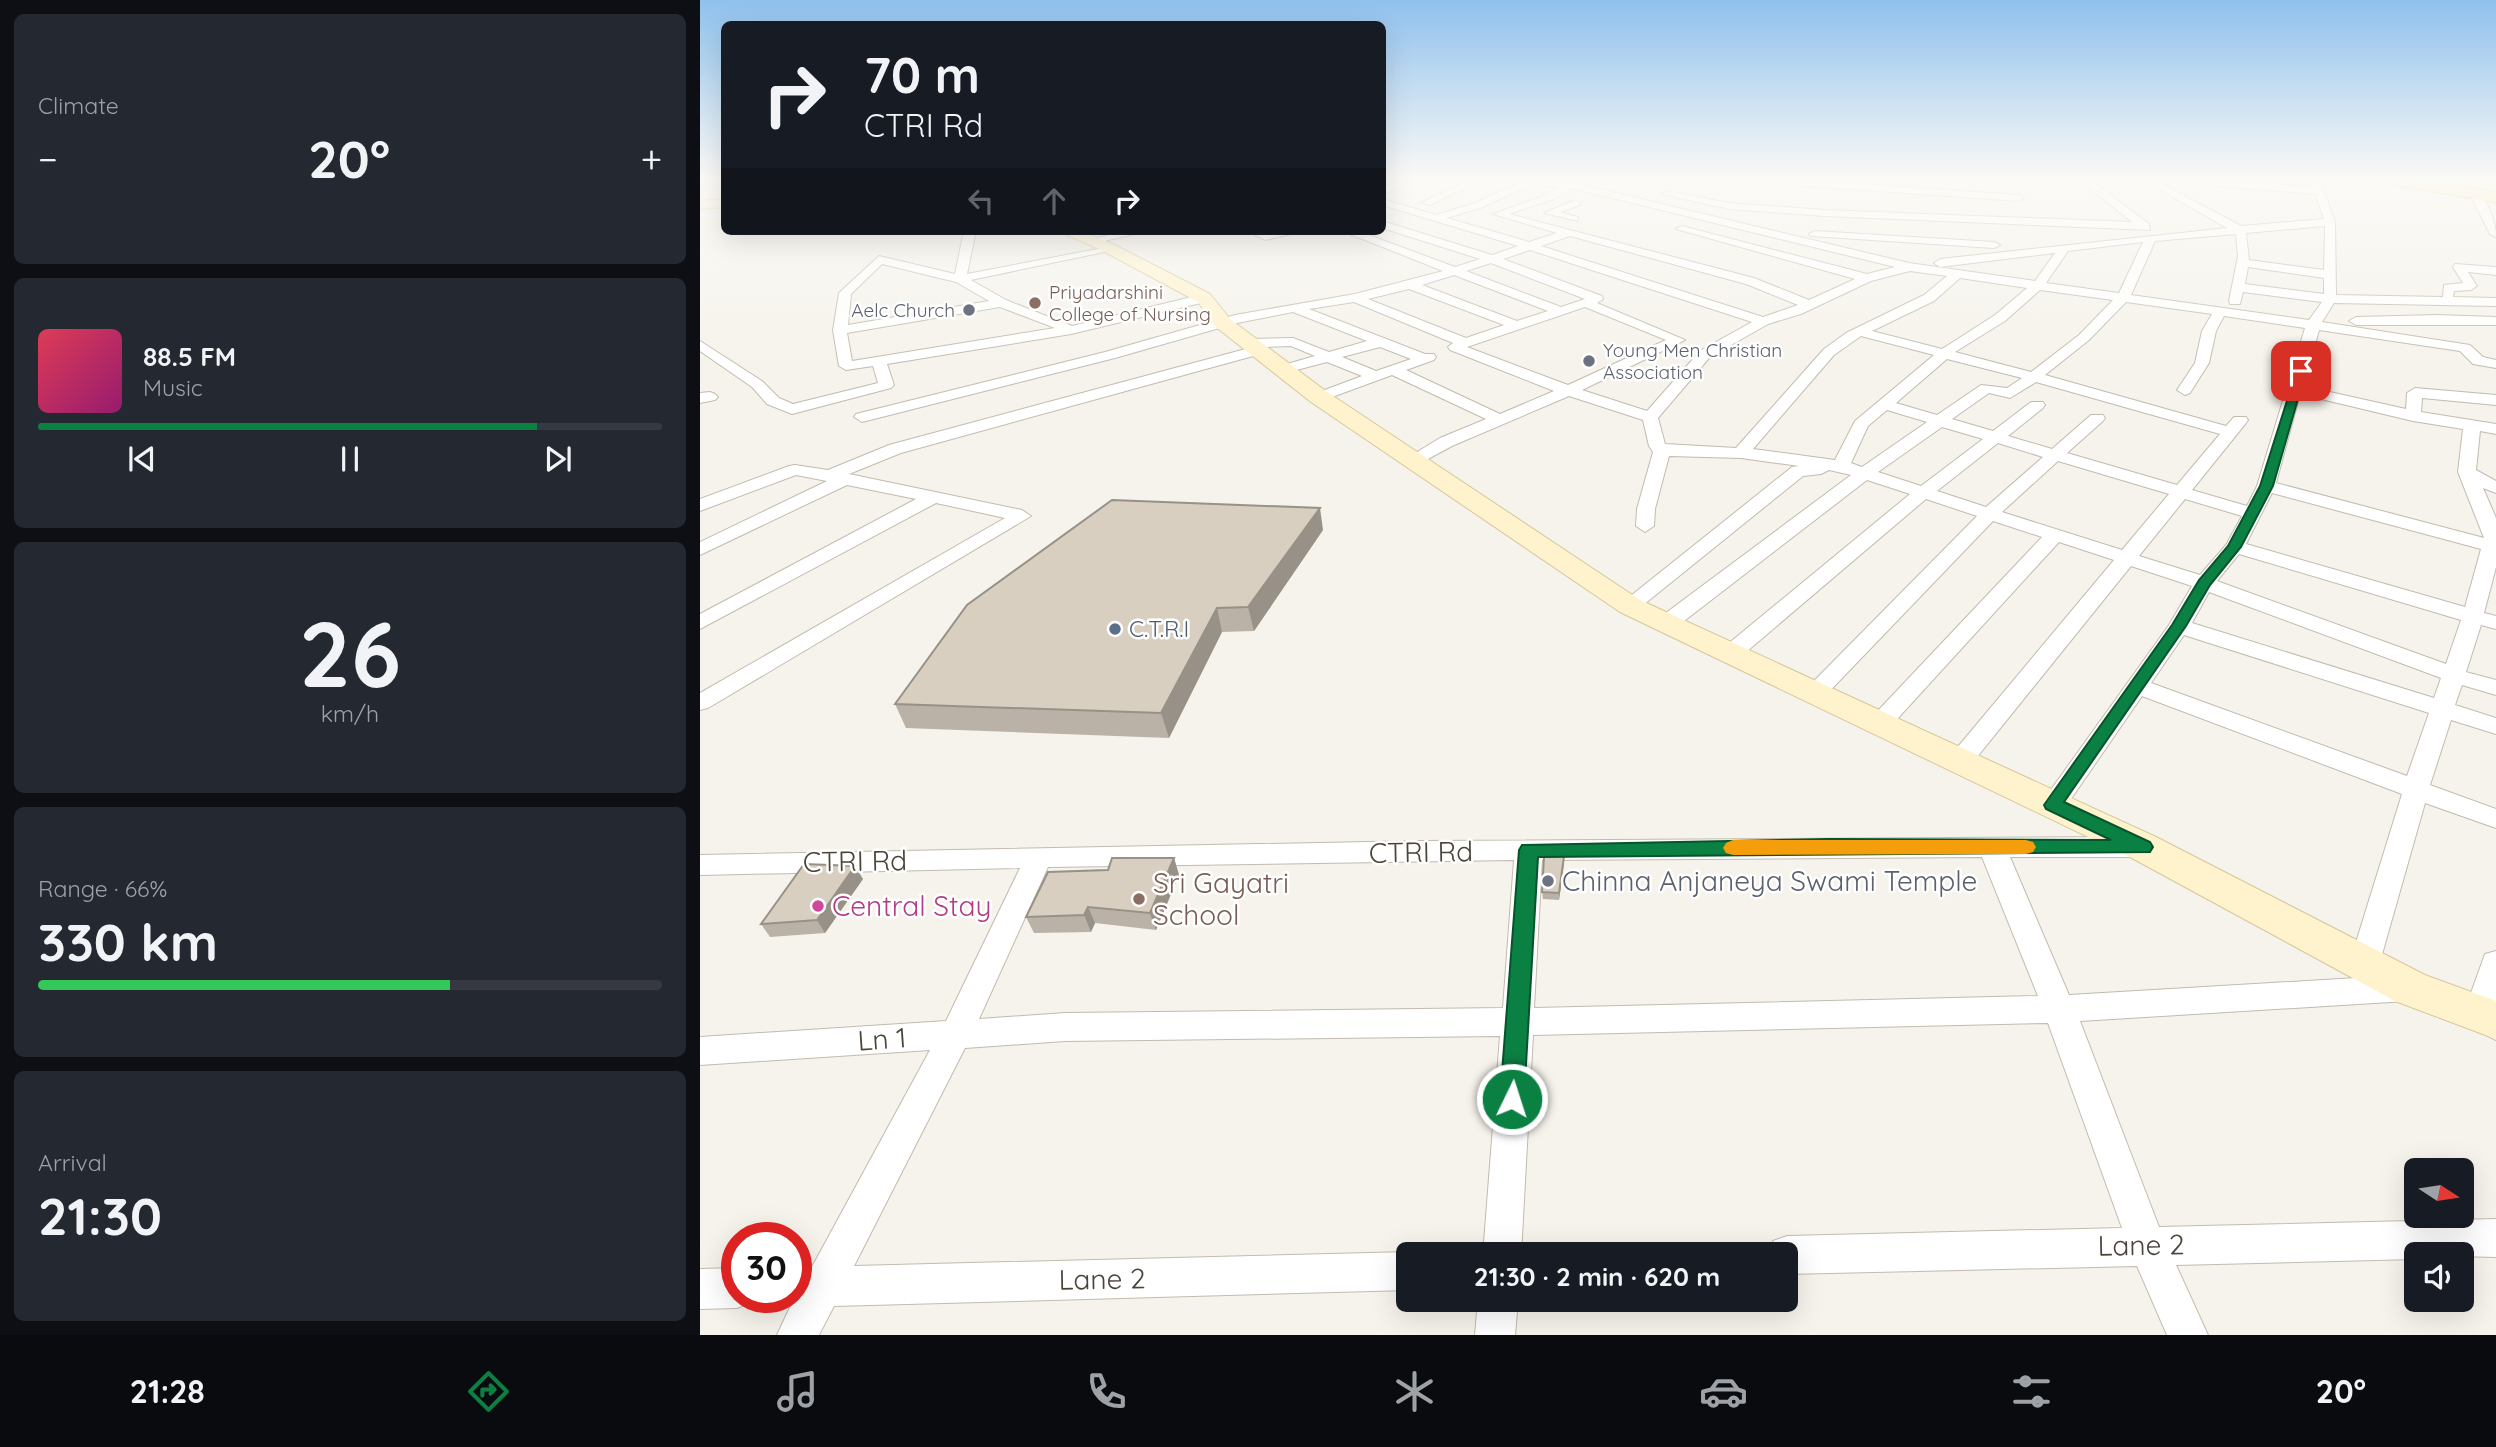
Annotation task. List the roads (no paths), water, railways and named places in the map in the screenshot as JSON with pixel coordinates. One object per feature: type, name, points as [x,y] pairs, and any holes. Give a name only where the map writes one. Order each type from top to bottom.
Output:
[{"type":"street","points":[[960,279],[968,240]]},
{"type":"street","points":[[960,279],[1088,240]]},
{"type":"street","points":[[1090,240],[1204,298],[1223,323],[1319,397],[1630,606],[2143,847],[2410,988],[2490,1020],[2496,963]]},
{"type":"street","points":[[1371,240],[1560,311]]},
{"type":"street","points":[[1319,397],[1460,345],[1597,299],[1436,240]]},
{"type":"street","points":[[1511,240],[1763,321]]},
{"type":"street","points":[[862,417],[1223,323],[1411,285],[1545,240]]},
{"type":"street","points":[[1600,240],[1750,281],[1807,304]]},
{"type":"street","points":[[1715,240],[1867,278]]},
{"type":"street","points":[[1796,240],[1909,267],[2123,296],[2465,348],[2478,361],[2496,364]]},
{"type":"street","points":[[1892,240],[2010,249],[2068,248],[2133,240]]},
{"type":"street","points":[[1999,240],[2010,249]]},
{"type":"street","points":[[2060,240],[2068,248]]},
{"type":"street","points":[[1667,623],[1864,474],[1986,388],[2010,393],[2034,377],[2082,338],[2123,296],[2152,240]]},
{"type":"street","points":[[2185,390],[2202,363],[2209,331],[2226,312],[2237,286],[2244,240]]},
{"type":"street","points":[[2053,805],[2179,626],[2204,583],[2235,547],[2266,486],[2297,388],[2313,325],[2330,299],[2325,240]]},
{"type":"street","points":[[1641,250],[1653,245]]},
{"type":"street","points":[[1841,466],[1861,424],[1944,354],[2000,318],[2039,284],[2068,248]]},
{"type":"street","points":[[1650,417],[1705,354],[1763,321],[1867,278],[1909,267],[2010,249]]},
{"type":"street","points":[[1106,352],[1002,303],[960,279],[879,260],[845,293],[840,330],[846,366],[879,360],[1255,347],[1293,342],[1377,377]]},
{"type":"street","points":[[2242,262],[2330,275]]},
{"type":"street","points":[[2447,301],[2448,288],[2471,286],[2459,267],[2493,273]]},
{"type":"street","points":[[1741,453],[1829,352],[1860,332],[1929,298],[1957,274]]},
{"type":"street","points":[[1411,285],[1518,326]]},
{"type":"street","points":[[2237,286],[2330,299],[2496,302]]},
{"type":"street","points":[[700,549],[895,449],[1106,352],[1204,298]]},
{"type":"street","points":[[1354,298],[1568,391],[1650,417]]},
{"type":"street","points":[[2447,301],[2496,329]]},
{"type":"street","points":[[840,330],[1002,303]]},
{"type":"street","points":[[1415,461],[1446,442],[1568,391],[1678,340],[1585,303]]},
{"type":"street","points":[[1294,308],[1425,359]]},
{"type":"street","points":[[2313,325],[2382,319],[2496,321]]},
{"type":"street","points":[[1860,332],[2235,426],[1960,761]]},
{"type":"street","points":[[1285,369],[1381,342]]},
{"type":"street","points":[[700,345],[757,384],[773,401],[792,409],[886,385],[879,360]]},
{"type":"street","points":[[1393,370],[1500,420]]},
{"type":"street","points":[[2297,388],[2413,416],[2496,429]]},
{"type":"street","points":[[2413,416],[2415,393],[2496,400]]},
{"type":"street","points":[[1882,404],[2252,513]]},
{"type":"street","points":[[1731,653],[1923,493],[2037,405]]},
{"type":"street","points":[[1650,417],[1657,446],[1662,451],[1741,453],[1841,466],[2204,583],[2453,675],[2496,688]]},
{"type":"street","points":[[1815,693],[1989,514],[2096,418]]},
{"type":"street","points":[[2364,965],[2416,789],[2494,546],[2494,536],[2467,472],[2472,426]]},
{"type":"street","points":[[1645,526],[1646,509],[1662,451]]},
{"type":"street","points":[[1630,606],[1798,471],[1841,466]]},
{"type":"street","points":[[700,505],[795,470],[1022,516],[700,703]]},
{"type":"street","points":[[2467,472],[2496,488]]},
{"type":"street","points":[[2266,486],[2494,546]]},
{"type":"street","points":[[700,622],[934,497]]},
{"type":"street","points":[[1880,723],[2055,535]]},
{"type":"street","points":[[2235,547],[2496,622]]},
{"type":"street","points":[[700,606],[727,608]]},
{"type":"street","points":[[2179,626],[2496,726]]},
{"type":"street","points":[[2137,686],[2496,819]]},
{"type":"street","points":[[1992,847],[2059,1009],[2147,1244],[2188,1335]]},
{"type":"street","name":"CTRI Rd","points":[[700,865],[1529,850],[2143,847]]},
{"type":"street","points":[[1503,1242],[1529,850]]},
{"type":"street","points":[[812,1279],[955,1034],[1039,857]]},
{"type":"street","name":"Ln 1","points":[[700,1051],[1065,1027],[1517,1022],[2059,1009],[2410,988]]},
{"type":"street","name":"Lane 2","points":[[1798,1255],[2147,1244],[2496,1238]]},
{"type":"street","name":"Lane 2","points":[[812,1286],[1396,1271]]},
{"type":"street","points":[[700,1289],[721,1288]]},
{"type":"street","points":[[1495,1335],[1497,1312]]},
{"type":"street","points":[[797,1335],[802,1313]]},
{"type":"place","name":"Priyadarshini College of Nursing","points":[[1035,303]]},
{"type":"place","name":"Aelc Church","points":[[969,310]]},
{"type":"place","name":"Young Men Christian Association","points":[[1589,361]]},
{"type":"place","name":"C.T.R.I","points":[[1115,629]]},
{"type":"place","name":"Chinna Anjaneya Swami Temple","points":[[1548,881]]},
{"type":"place","name":"Sri Gayatri School","points":[[1139,899]]},
{"type":"place","name":"Central Stay","points":[[818,906]]}]
